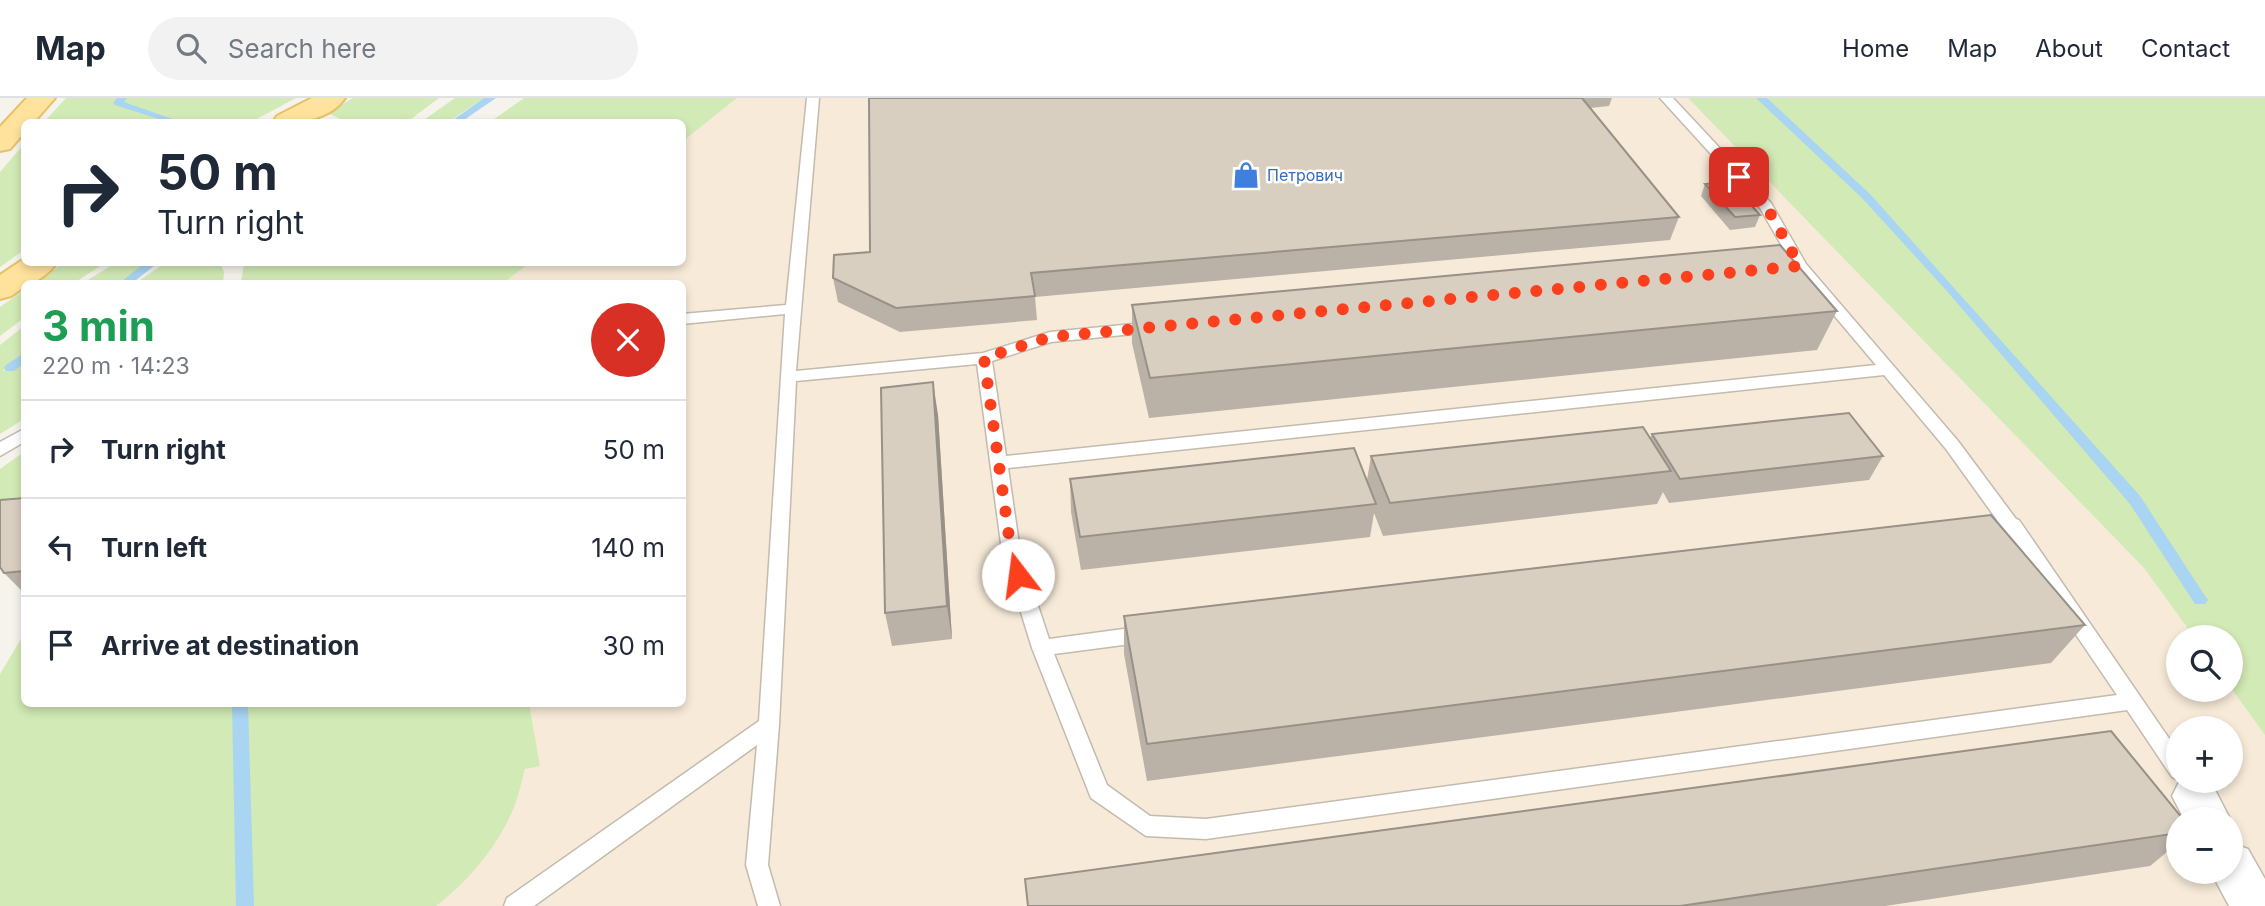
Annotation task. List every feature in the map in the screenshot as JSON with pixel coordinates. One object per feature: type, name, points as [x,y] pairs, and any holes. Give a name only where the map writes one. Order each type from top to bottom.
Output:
[{"type":"main road","points":[[22,119],[42,98]]},
{"type":"main road","points":[[0,143],[21,120]]},
{"type":"main road","points":[[0,289],[36,266]]},
{"type":"street","points":[[2242,884],[2254,906]]},
{"type":"lane","points":[[769,906],[757,865],[769,725],[788,377],[813,98]]},
{"type":"lane","points":[[1666,98],[1766,206],[1794,267],[1890,369],[2013,525],[2166,753]]},
{"type":"lane","points":[[686,319],[793,309]]},
{"type":"lane","points":[[788,377],[984,358],[1050,337],[1168,326]]},
{"type":"lane","points":[[984,358],[1011,551],[1042,648],[1099,791],[1146,826],[1220,827],[2133,701]]},
{"type":"lane","points":[[998,463],[1890,369]]},
{"type":"lane","points":[[0,450],[21,437]]},
{"type":"lane","points":[[1958,532],[2013,525]]},
{"type":"lane","points":[[1042,648],[1160,632]]},
{"type":"lane","points":[[515,906],[769,725]]},
{"type":"shaded area","points":[[737,98],[1688,98],[2144,568],[2185,625],[2166,625],[2166,702],[2241,702],[2265,735],[2265,906],[263,906],[267,707],[686,707],[686,280],[507,280],[526,266],[686,266],[686,139]]},
{"type":"green space","points":[[66,98],[296,98],[257,119],[47,119]]},
{"type":"green space","points":[[353,98],[439,98],[411,119],[341,119],[327,113]]},
{"type":"green space","points":[[455,98],[484,98],[452,119],[425,119]]},
{"type":"green space","points":[[524,98],[737,98],[686,139],[686,119],[494,119]]},
{"type":"green space","points":[[1688,98],[2265,98],[2265,735],[2241,702],[2243,625],[2185,625],[2144,568]]},
{"type":"green space","points":[[21,148],[21,252],[0,267],[0,172]]},
{"type":"green space","points":[[59,266],[100,266],[79,280],[38,280]]},
{"type":"green space","points":[[111,266],[145,266],[123,280],[88,280]]},
{"type":"green space","points":[[161,266],[221,266],[224,272],[223,280],[140,280]]},
{"type":"green space","points":[[243,266],[526,266],[507,280],[241,280]]},
{"type":"green space","points":[[21,292],[21,320],[0,336],[0,307]]},
{"type":"green space","points":[[21,328],[21,355],[2,371],[21,363],[21,421],[0,434],[0,345]]},
{"type":"green space","points":[[21,454],[21,514],[0,517],[0,469]]},
{"type":"green space","points":[[21,639],[21,707],[530,707],[540,766],[525,769],[514,807],[498,838],[470,875],[436,906],[0,906],[0,674]]},
{"type":"building","name":"Петрович","points":[[869,98],[1582,98],[1679,217],[1031,273],[1035,296],[896,308],[833,278],[834,255],[870,252]]},
{"type":"building","points":[[1730,182],[1760,215],[1735,217],[1705,184]]},
{"type":"building","points":[[1780,245],[1837,311],[1150,378],[1132,305]]},
{"type":"building","points":[[933,382],[947,606],[885,613],[881,388]]},
{"type":"building","points":[[1849,413],[1883,456],[1680,479],[1652,434]]},
{"type":"building","points":[[1643,427],[1671,471],[1390,503],[1371,456]]},
{"type":"building","points":[[1354,448],[1376,504],[1080,537],[1070,479]]},
{"type":"building","points":[[21,498],[21,571],[4,573],[0,567],[0,500]]},
{"type":"building","points":[[1991,515],[2085,625],[1147,744],[1124,616]]},
{"type":"building","points":[[2111,731],[2173,807],[2166,807],[2166,835],[1680,906],[1028,906],[1025,879]]},
{"type":"waterway","points":[[122,98],[118,103],[167,119]]},
{"type":"waterway","points":[[460,119],[491,98]]},
{"type":"waterway","points":[[1761,98],[1866,196],[1949,287],[2135,500],[2200,600]]},
{"type":"waterway","points":[[129,280],[148,266]]},
{"type":"waterway","points":[[10,368],[21,359]]},
{"type":"waterway","points":[[240,707],[245,906]]},
{"type":"place","name":"Петрович","points":[[1246,175]]},
{"type":"route","points":[[1018,575],[1011,551],[984,358],[1050,337],[1800,266],[1766,206],[1739,177]]}]
